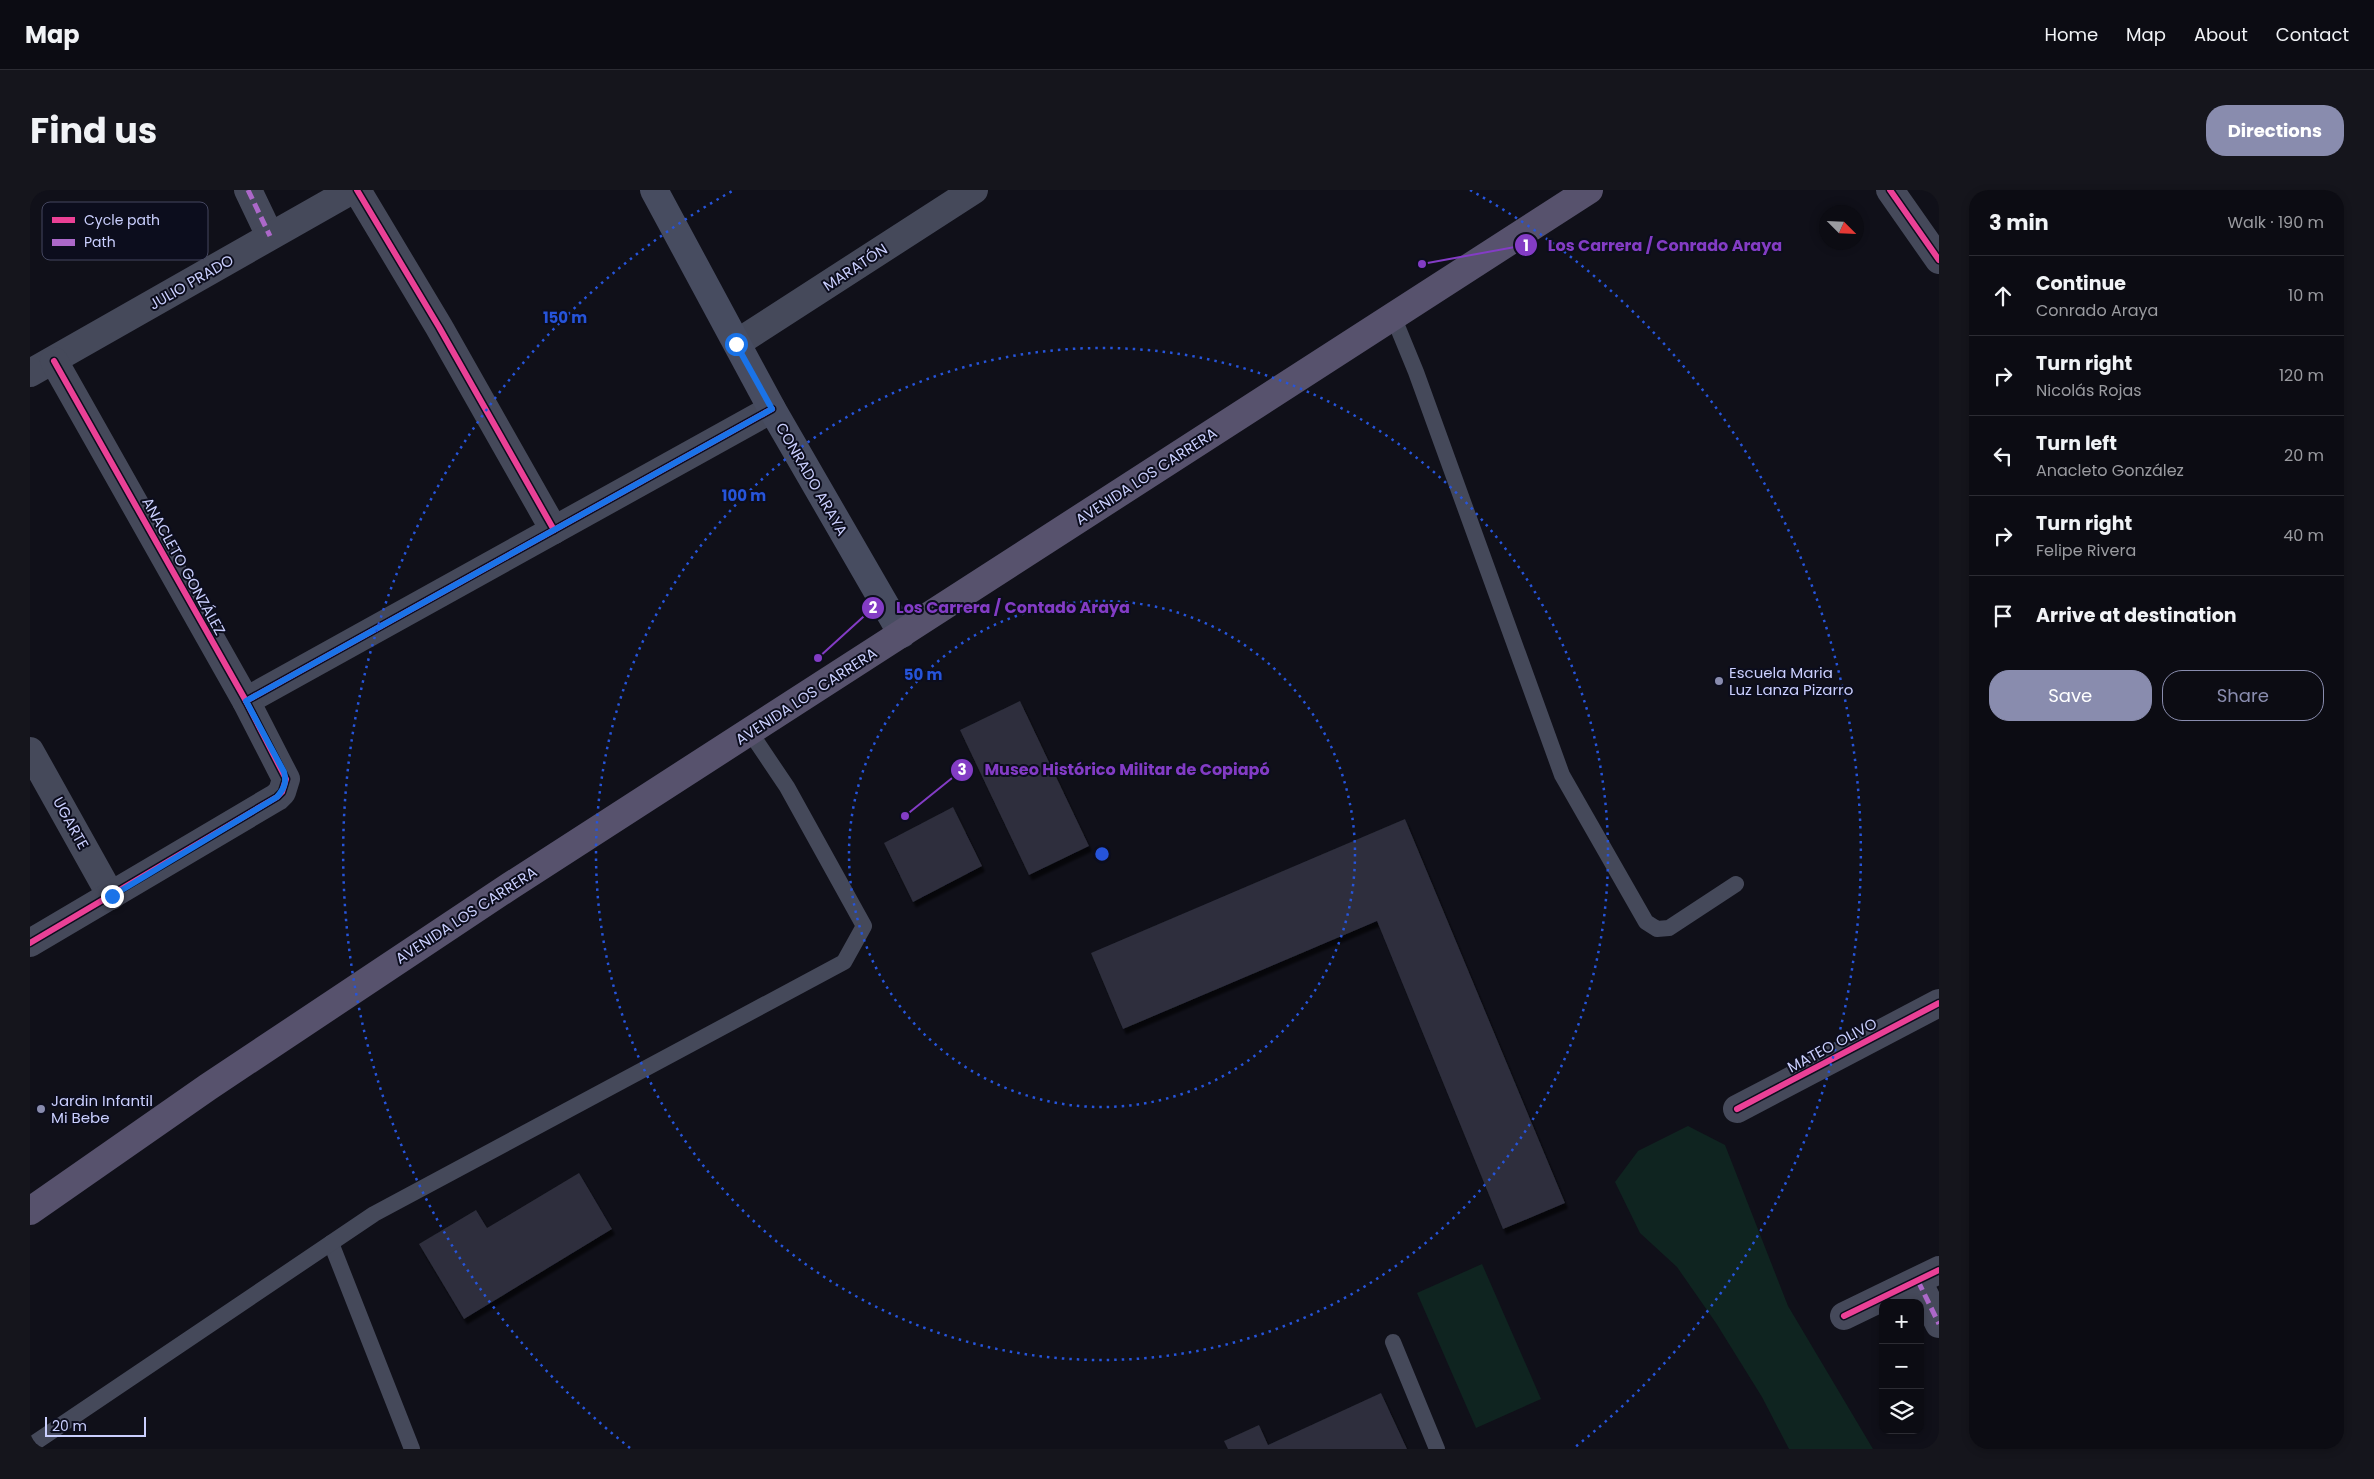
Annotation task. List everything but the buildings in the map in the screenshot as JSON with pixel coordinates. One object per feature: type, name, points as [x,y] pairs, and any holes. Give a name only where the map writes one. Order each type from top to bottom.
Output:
[{"type":"main road","name":"AVENIDA LOS CARRERA","points":[[30,1211],[390,965],[1589,190]]},
{"type":"street","points":[[248,190],[270,236]]},
{"type":"street","name":"JULIO PRADO","points":[[30,373],[352,190]]},
{"type":"street","points":[[358,190],[439,327],[554,530]]},
{"type":"street","name":"CONRADO ARAYA","points":[[654,190],[772,409],[902,634]]},
{"type":"street","name":"MARATÓN","points":[[736,344],[974,190]]},
{"type":"street","points":[[1890,190],[1937,254]]},
{"type":"street","name":"ANACLETO GONZÁLEZ","points":[[54,360],[284,772],[284,786],[277,797],[112,896]]},
{"type":"street","points":[[246,701],[772,409]]},
{"type":"street","name":"UGARTE","points":[[30,751],[112,896]]},
{"type":"street","points":[[30,943],[112,896]]},
{"type":"street","name":"MATEO OLIVO","points":[[1737,1109],[1939,1003]]},
{"type":"street","points":[[1844,1316],[1928,1276],[1939,1324]]},
{"type":"lane","points":[[1393,316],[1416,372],[1562,775],[1646,922],[1657,929],[1669,928],[1736,884]]},
{"type":"lane","points":[[30,1446],[374,1214],[844,962],[864,926],[787,788],[750,732]]},
{"type":"lane","points":[[331,1243],[412,1449]]},
{"type":"lane","points":[[1393,1342],[1437,1449]]},
{"type":"green space","points":[[1688,1126],[1725,1145],[1788,1306],[1873,1449],[1789,1449],[1762,1397],[1716,1323],[1677,1267],[1640,1233],[1615,1182],[1638,1151]]},
{"type":"green space","points":[[1482,1264],[1541,1399],[1476,1428],[1417,1293]]},
{"type":"marked path","points":[[248,190],[270,236]]},
{"type":"marked path","points":[[1918,1281],[1939,1324]]},
{"type":"cycle path","points":[[357,190],[439,327],[554,530]]},
{"type":"cycle path","points":[[1890,190],[1939,260]]},
{"type":"cycle path","points":[[30,943],[277,797],[282,792],[286,779],[246,701],[54,361]]},
{"type":"cycle path","points":[[246,701],[772,409]]},
{"type":"cycle path","points":[[1737,1109],[1939,1003]]},
{"type":"cycle path","points":[[1844,1316],[1939,1270]]},
{"type":"place","name":"Los Carrera / Conrado Araya","points":[[1422,264]]},
{"type":"place","name":"Los Carrera / Contado Araya","points":[[818,658]]},
{"type":"place","name":"Escuela Maria Luz Lanza Pizarro","points":[[1719,681]]},
{"type":"place","name":"Museo Histórico Militar de Copiapó","points":[[905,816]]},
{"type":"place","name":"Jardin Infantil Mi Bebe","points":[[41,1109]]},
{"type":"route","points":[[112,896],[277,797],[282,792],[286,779],[284,772],[246,701],[772,409],[736,344]]}]
